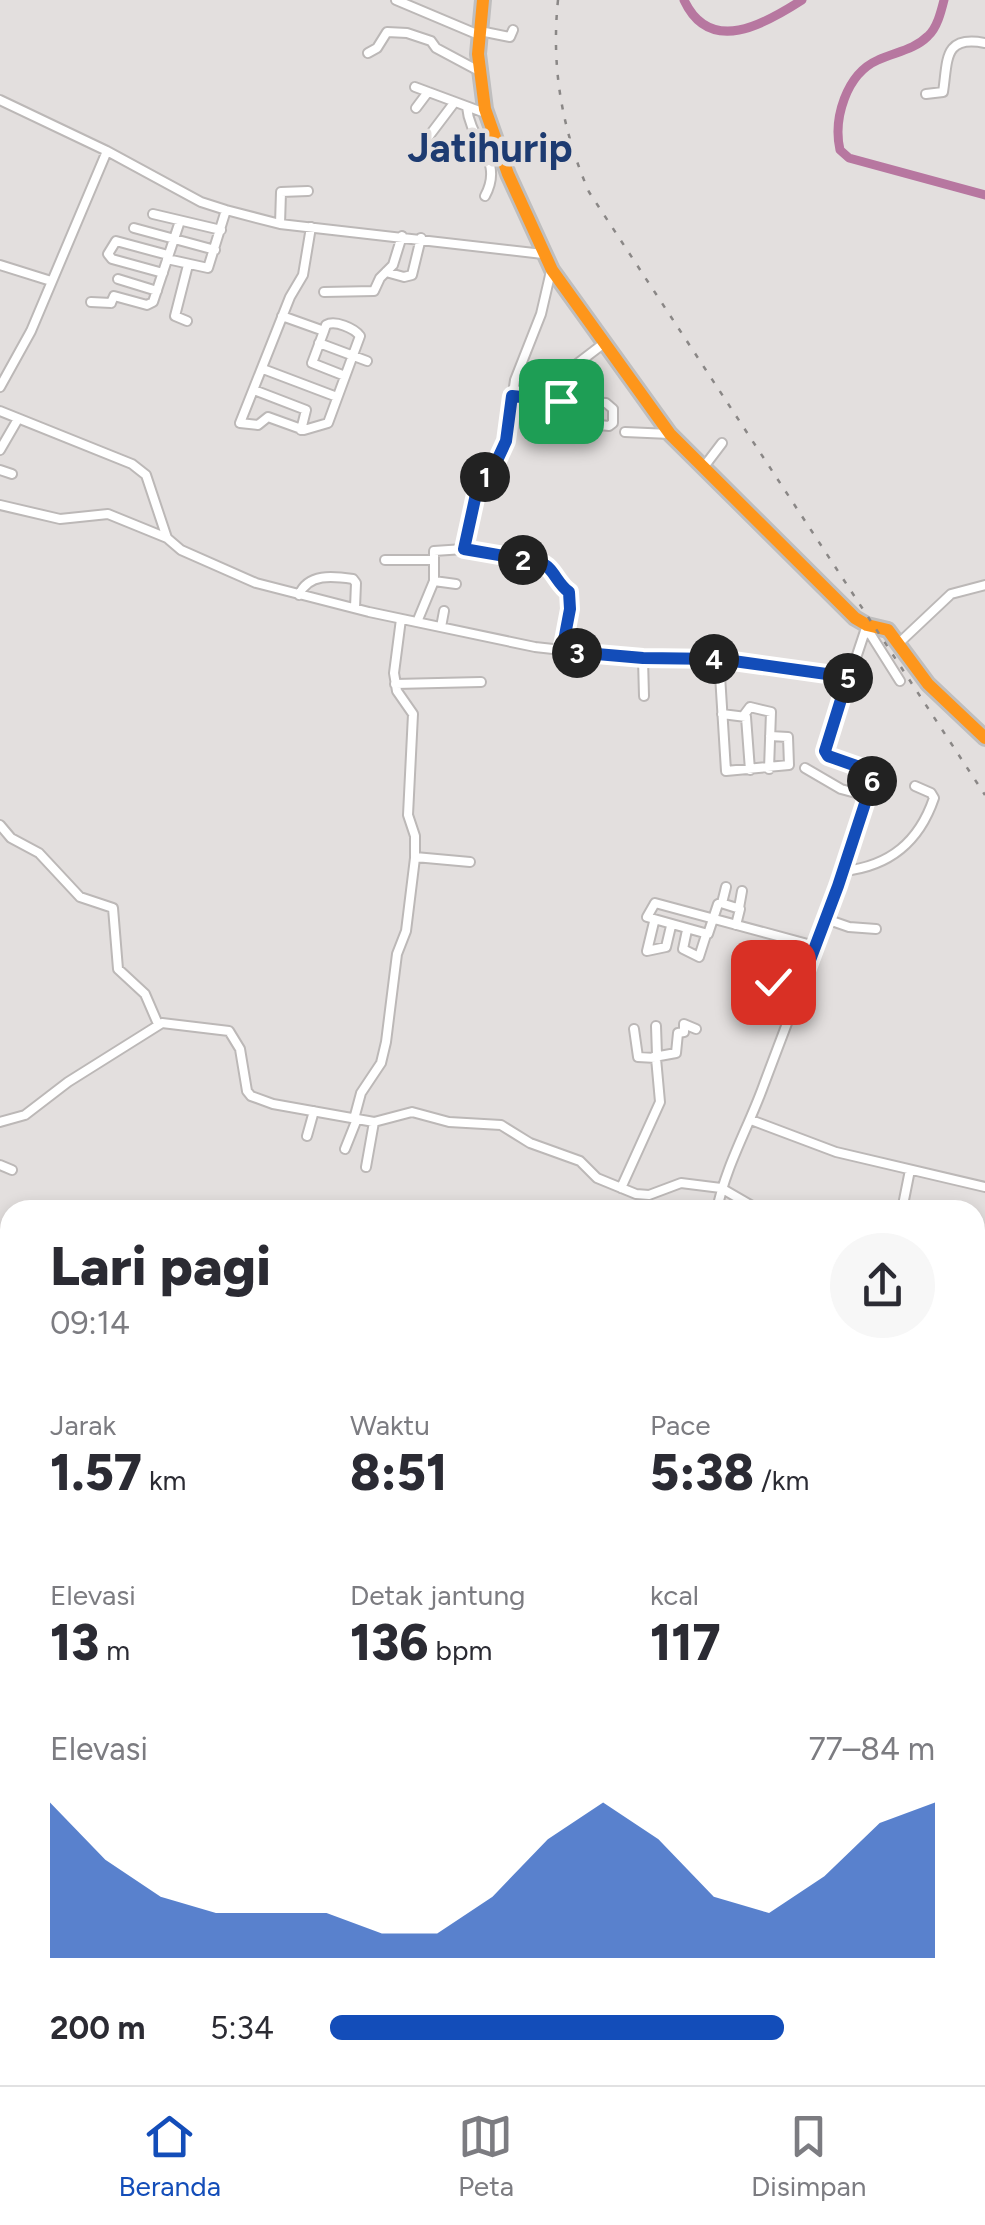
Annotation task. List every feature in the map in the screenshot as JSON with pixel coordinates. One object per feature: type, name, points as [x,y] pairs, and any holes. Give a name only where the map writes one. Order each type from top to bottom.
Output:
[{"type":"highway","points":[[483,0],[479,70],[487,115],[542,254],[552,270],[670,434],[866,629],[888,630],[934,691],[985,738]]},
{"type":"street","points":[[396,0],[479,41],[510,37],[513,30]]},
{"type":"street","points":[[368,53],[377,48],[386,32],[408,33],[431,41],[436,48],[479,70]]},
{"type":"street","points":[[926,94],[942,92],[955,44],[964,40],[985,44]]},
{"type":"street","points":[[415,87],[487,115]]},
{"type":"street","points":[[416,108],[428,92]]},
{"type":"street","points":[[0,100],[107,151],[200,202],[226,210],[280,224],[542,254]]},
{"type":"street","points":[[426,140],[454,103]]},
{"type":"street","points":[[468,107],[471,127],[492,167],[492,184],[484,196]]},
{"type":"street","points":[[0,387],[32,331],[107,151]]},
{"type":"street","points":[[280,224],[280,192],[308,191]]},
{"type":"street","points":[[162,273],[112,259],[108,254],[116,242],[208,268],[226,210]]},
{"type":"street","points":[[153,214],[221,230]]},
{"type":"street","points":[[91,302],[110,302],[114,296],[151,304],[180,220]]},
{"type":"street","points":[[240,423],[282,316],[303,275],[312,227]]},
{"type":"street","points":[[134,228],[215,250]]},
{"type":"street","points":[[324,292],[372,292],[396,260],[402,236]]},
{"type":"street","points":[[386,272],[412,275],[421,238]]},
{"type":"street","points":[[0,265],[51,281]]},
{"type":"street","points":[[188,265],[180,296],[188,323]]},
{"type":"street","points":[[464,549],[478,485],[494,467],[506,441],[512,396],[552,270]]},
{"type":"street","points":[[118,279],[157,291]]},
{"type":"street","points":[[282,316],[324,330]]},
{"type":"street","points":[[227,418],[258,425],[268,417],[301,430],[324,427],[337,397],[359,342],[358,332],[329,322],[312,364],[345,376]]},
{"type":"street","points":[[319,343],[368,361]]},
{"type":"street","points":[[561,401],[569,370],[603,344]]},
{"type":"street","points":[[263,369],[337,397]]},
{"type":"street","points":[[254,390],[306,410],[301,430]]},
{"type":"street","points":[[512,396],[606,403],[614,408],[610,426],[533,418]]},
{"type":"street","points":[[532,435],[534,398]]},
{"type":"street","points":[[573,437],[574,402]]},
{"type":"street","points":[[0,412],[141,470],[146,474],[167,538]]},
{"type":"street","points":[[0,450],[18,418]]},
{"type":"street","points":[[552,436],[554,420]]},
{"type":"street","points":[[625,432],[670,434]]},
{"type":"street","points":[[703,468],[722,443]]},
{"type":"street","points":[[0,470],[12,474]]},
{"type":"street","points":[[0,505],[60,519],[108,514],[167,538],[191,555],[256,583],[440,627],[562,651],[719,659],[848,677]]},
{"type":"street","points":[[417,622],[434,580],[435,550],[464,549],[539,562],[550,567],[558,584],[569,592],[571,601],[562,651]]},
{"type":"street","points":[[385,560],[433,560]]},
{"type":"street","points":[[299,595],[307,583],[319,578],[353,579],[355,608]]},
{"type":"street","points":[[434,580],[456,584]]},
{"type":"street","points":[[899,643],[951,594],[985,585]]},
{"type":"street","points":[[440,627],[444,611]]},
{"type":"street","points":[[345,1150],[361,1093],[381,1063],[397,954],[406,931],[415,858],[415,836],[408,814],[413,714],[395,684],[401,618]]},
{"type":"street","points":[[719,1200],[844,870],[872,782],[869,772],[828,756],[825,751],[866,629],[900,681]]},
{"type":"street","points":[[589,639],[589,654]]},
{"type":"street","points":[[643,658],[644,696]]},
{"type":"street","points":[[719,659],[726,769],[790,765],[788,738],[770,736]]},
{"type":"street","points":[[395,684],[481,682]]},
{"type":"street","points":[[750,770],[744,715],[750,706],[770,710],[769,769]]},
{"type":"street","points":[[722,714],[744,715]]},
{"type":"street","points":[[806,768],[841,789],[867,796]]},
{"type":"street","points":[[844,870],[874,866],[912,842],[934,798],[932,793],[915,786]]},
{"type":"street","points":[[0,825],[11,838],[40,853],[80,896],[113,908],[118,969],[145,994],[158,1024]]},
{"type":"street","points":[[415,858],[470,862]]},
{"type":"street","points":[[688,930],[683,949],[699,957],[726,888]]},
{"type":"street","points":[[736,926],[742,892]]},
{"type":"street","points":[[722,903],[739,908]]},
{"type":"street","points":[[706,935],[647,917],[655,904],[816,946]]},
{"type":"street","points":[[826,919],[849,927],[876,929]]},
{"type":"street","points":[[654,922],[646,951],[666,948],[671,926]]},
{"type":"street","points":[[773,982],[798,992]]},
{"type":"street","points":[[0,1122],[25,1115],[158,1024],[229,1031],[240,1049],[251,1096],[374,1122],[412,1112],[450,1122],[500,1125],[530,1143],[580,1161],[597,1178],[642,1195],[676,1183],[721,1188],[743,1200]]},
{"type":"street","points":[[634,1029],[638,1056],[676,1053],[678,1033],[684,1032],[684,1024],[696,1029]]},
{"type":"street","points":[[621,1188],[660,1102],[656,1026]]},
{"type":"street","points":[[308,1136],[314,1112]]},
{"type":"street","points":[[751,1120],[836,1152],[985,1187]]},
{"type":"street","points":[[366,1167],[374,1122]]},
{"type":"street","points":[[0,1166],[12,1170]]},
{"type":"street","points":[[904,1200],[910,1170]]},
{"type":"waterway","points":[[684,0],[695,17],[708,27],[723,31],[755,25],[802,0]]},
{"type":"waterway","points":[[944,0],[936,24],[923,41],[878,60],[850,86],[838,125],[840,150],[849,158],[985,195]]},
{"type":"railway","points":[[558,0],[556,50],[561,98],[565,122],[589,192],[985,795]]},
{"type":"district","name":"Jatihurip","points":[[490,148]]},
{"type":"route","points":[[561,401],[512,396],[506,441],[498,461],[478,485],[464,549],[550,567],[558,584],[569,592],[571,601],[562,651],[719,659],[848,677],[825,751],[828,756],[865,769],[872,782],[798,992],[773,982]]}]
